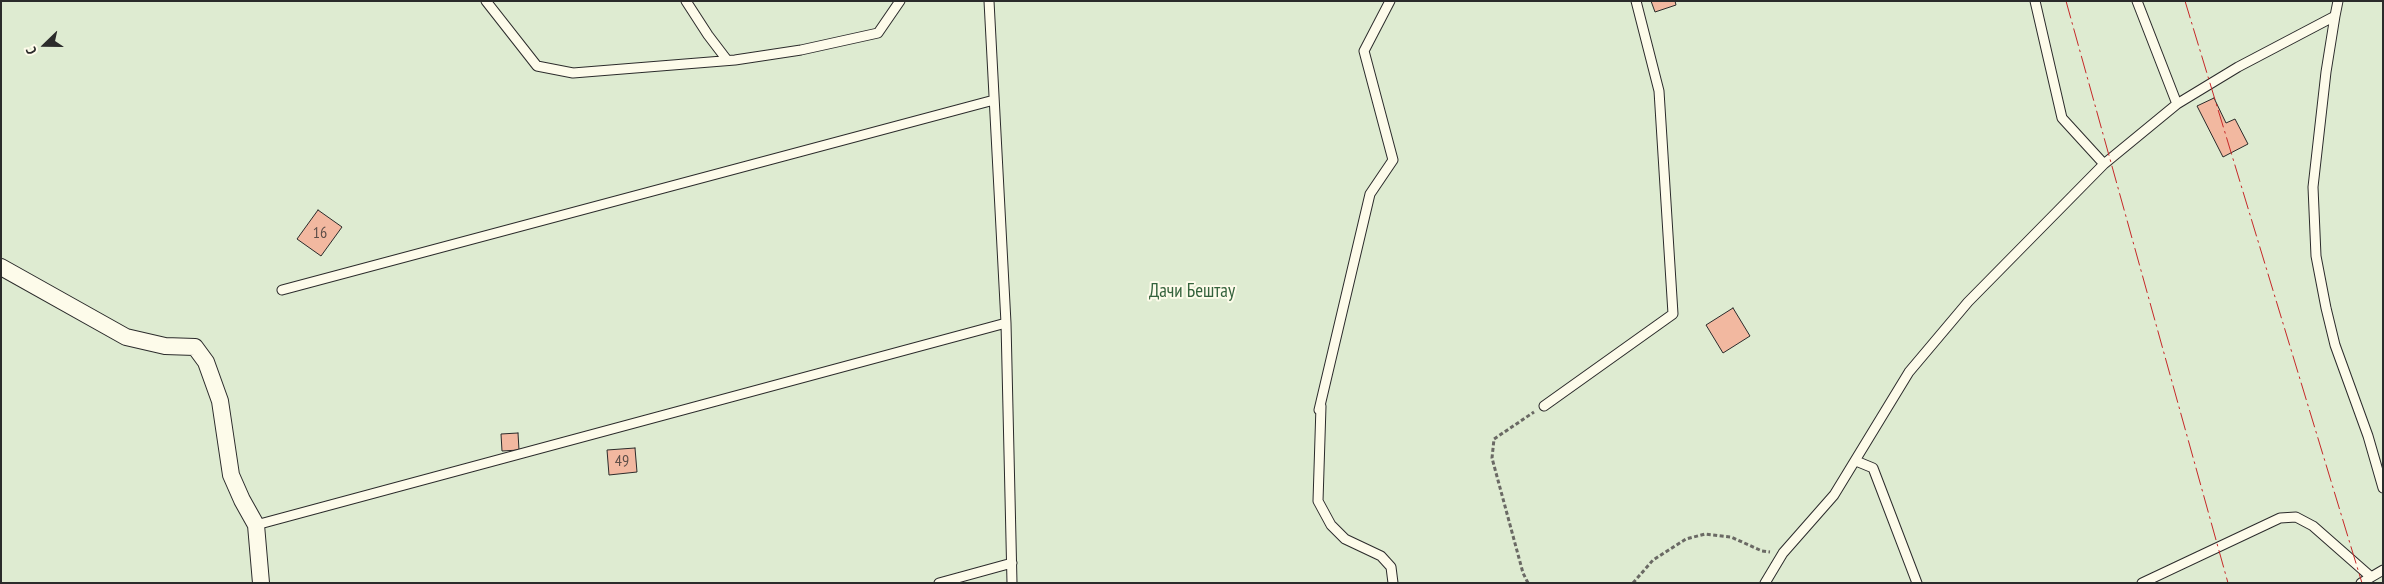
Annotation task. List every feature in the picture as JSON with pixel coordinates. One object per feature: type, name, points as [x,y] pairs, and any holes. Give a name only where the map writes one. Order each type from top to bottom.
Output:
[{"type":"street","points":[[1,267],[126,337],[165,346],[195,347],[206,362],[220,401],[231,475],[256,525],[261,583]]},
{"type":"lane","points":[[486,1],[537,66],[573,73],[727,60],[801,50],[878,33],[900,1]]},
{"type":"lane","points":[[686,1],[727,60]]},
{"type":"lane","points":[[989,1],[1006,323],[1012,583]]},
{"type":"lane","points":[[1390,1],[1364,52],[1393,160],[1370,194],[1320,408],[1318,501],[1331,525],[1345,539],[1381,556],[1391,567],[1394,583]]},
{"type":"lane","points":[[1544,406],[1673,314],[1659,92],[1636,1]]},
{"type":"lane","points":[[2035,1],[2062,118],[2104,164]]},
{"type":"lane","points":[[2137,1],[2177,104]]},
{"type":"lane","points":[[2338,1],[2326,72],[2313,187],[2316,256],[2335,345],[2368,436],[2383,488]]},
{"type":"lane","points":[[1766,583],[1783,553],[1834,494],[1909,372],[1968,302],[2104,164],[2177,104],[2238,67],[2335,16]]},
{"type":"lane","points":[[282,290],[994,100]]},
{"type":"lane","points":[[256,525],[1006,323]]},
{"type":"lane","points":[[1856,461],[1873,468],[1918,583]]},
{"type":"lane","points":[[2142,583],[2280,518],[2296,517],[2314,526],[2371,577]]},
{"type":"lane","points":[[939,583],[1012,563]]},
{"type":"lane","points":[[2361,583],[2383,570]]},
{"type":"path","points":[[1528,583],[1523,573],[1492,458],[1494,439],[1544,406]]},
{"type":"path","points":[[1633,583],[1653,560],[1686,539],[1705,534],[1731,538],[1762,551],[1783,553]]},
{"type":"green space","name":"Дачи Бештау","points":[[1,1],[2383,1],[2383,583],[1,583]]},
{"type":"building","points":[[1651,1],[1675,1],[1676,5],[1655,12]]},
{"type":"building","points":[[2214,98],[2226,123],[2235,119],[2248,144],[2223,157],[2197,106]]},
{"type":"building","points":[[318,210],[342,227],[321,256],[297,239]]},
{"type":"building","points":[[1733,308],[1750,336],[1723,353],[1706,325]]},
{"type":"building","points":[[518,433],[519,450],[502,451],[501,434]]},
{"type":"building","points":[[635,448],[637,472],[609,475],[607,450]]},
{"type":"power","points":[[2066,1],[2228,583]]},
{"type":"power","points":[[2185,1],[2362,583]]}]
